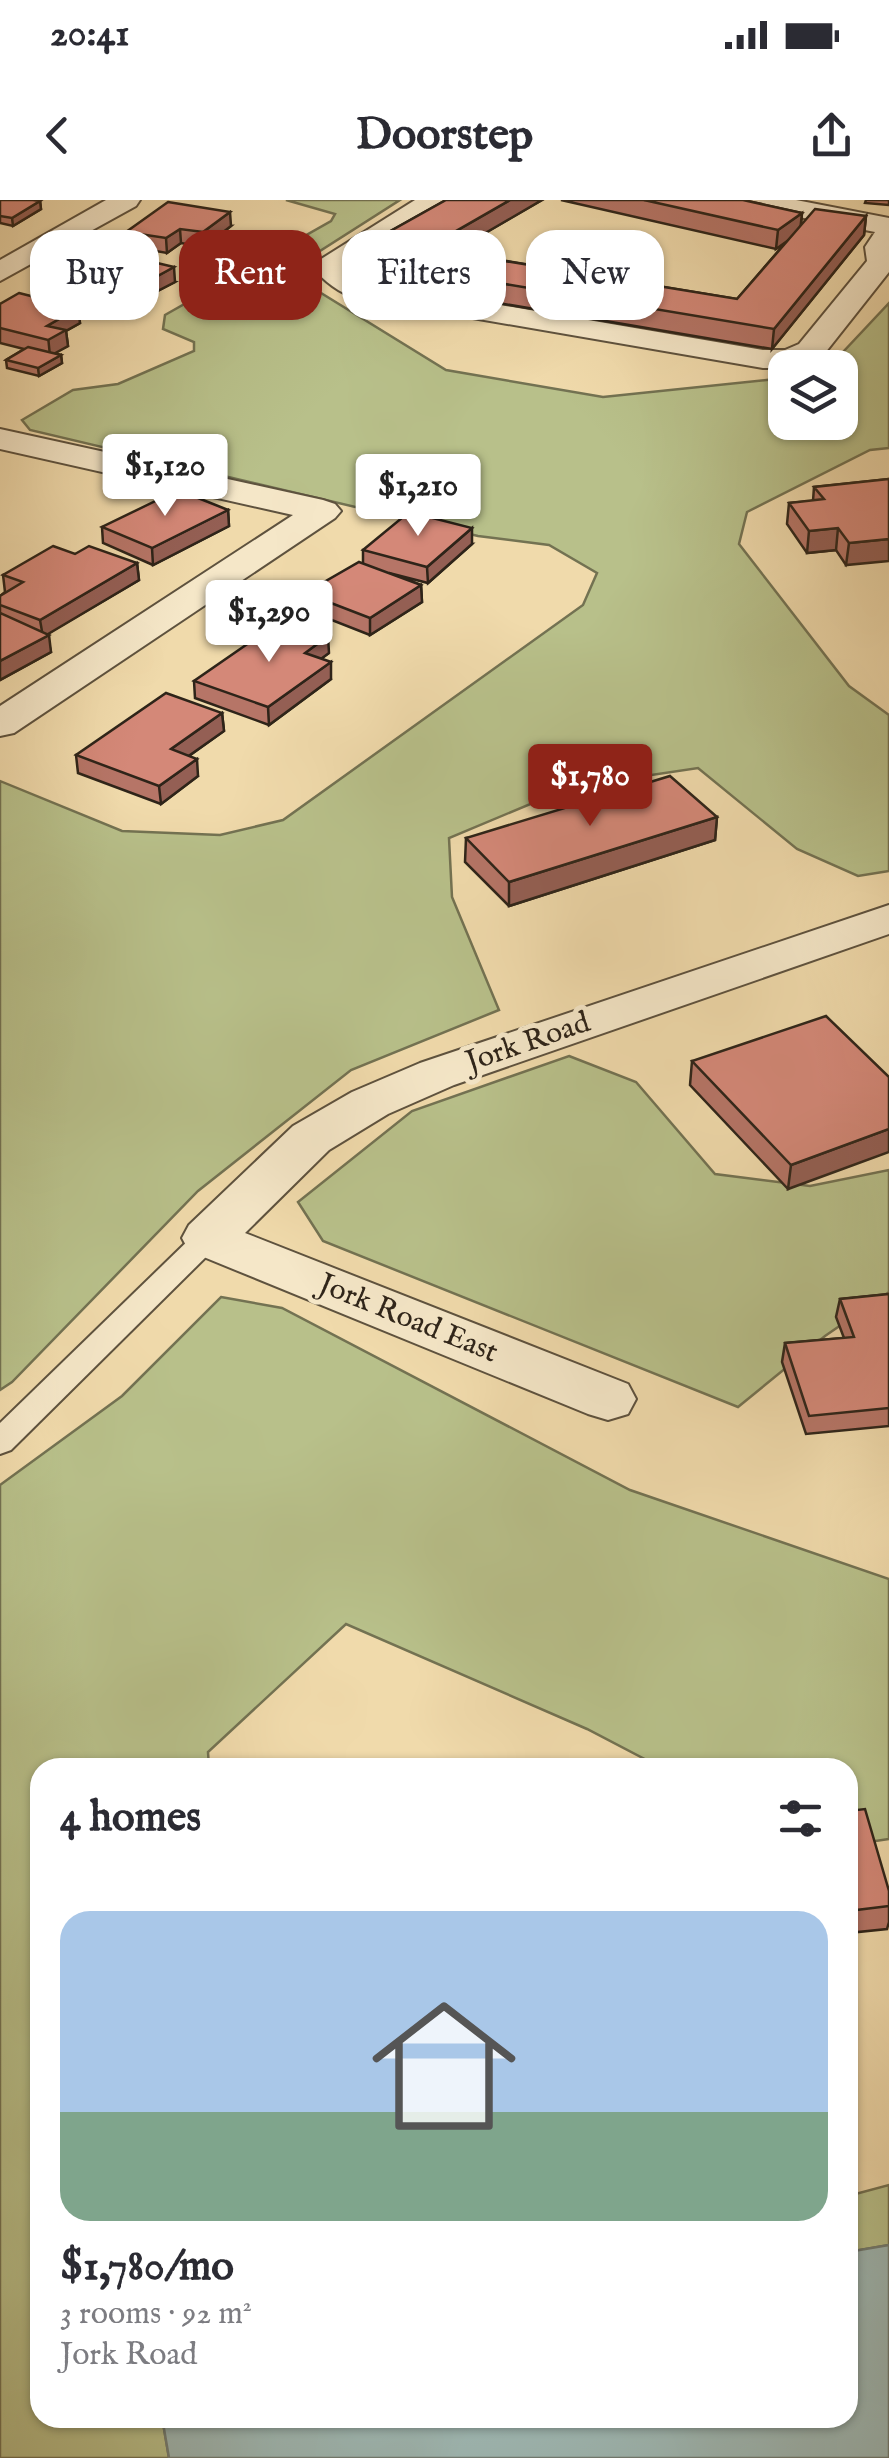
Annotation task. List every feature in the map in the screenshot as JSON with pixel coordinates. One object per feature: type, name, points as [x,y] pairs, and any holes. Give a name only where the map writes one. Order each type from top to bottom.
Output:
[{"type":"street","points":[[74,230],[126,200]]},
{"type":"street","points":[[434,200],[328,267],[357,288],[763,359],[789,359],[810,351],[882,262],[879,247],[889,230],[753,200]]},
{"type":"street","points":[[0,241],[30,246]]},
{"type":"street","points":[[0,272],[30,255]]},
{"type":"street","points":[[0,440],[323,511],[0,724]]},
{"type":"street","name":"Jork Road","points":[[208,1238],[310,1138],[370,1103],[437,1074],[889,919]]},
{"type":"street","name":"Jork Road East","points":[[208,1238],[608,1399]]},
{"type":"lane","points":[[0,1442],[208,1238]]},
{"type":"green space","points":[[286,200],[400,200],[353,230],[342,230],[342,237],[322,250],[322,230],[315,230],[335,214]]},
{"type":"green space","points":[[322,294],[342,306],[342,320],[365,320],[446,370],[603,397],[768,380],[768,440],[858,440],[858,350],[845,350],[889,303],[889,448],[870,450],[747,512],[739,544],[849,686],[889,715],[889,871],[858,876],[797,849],[698,768],[571,787],[449,838],[452,897],[499,1010],[351,1070],[198,1191],[0,1390],[0,781],[122,831],[220,835],[283,820],[583,605],[597,573],[549,545],[478,536],[30,430],[22,420],[73,390],[118,384],[194,351],[194,342],[163,329],[165,315],[179,307],[179,320],[322,320]]},
{"type":"green space","points":[[569,1056],[636,1082],[715,1174],[810,1186],[889,1170],[889,1292],[825,1336],[738,1407],[323,1241],[298,1202],[412,1111]]},
{"type":"green space","points":[[221,1297],[282,1308],[630,1490],[889,1579],[889,1839],[858,1844],[858,1758],[643,1758],[587,1729],[346,1624],[208,1752],[208,1758],[30,1758],[30,2428],[164,2428],[169,2458],[0,2458],[0,1485],[122,1396]]},
{"type":"green space","points":[[889,2185],[889,2245],[858,2250],[858,2193]]},
{"type":"water","points":[[889,2245],[889,2458],[169,2458],[164,2428],[858,2428],[858,2250]]},
{"type":"building","points":[[0,200],[40,201],[12,218],[0,216]]},
{"type":"building","points":[[446,200],[510,200],[458,230],[392,230]]},
{"type":"building","points":[[644,200],[743,200],[802,213],[778,230]]},
{"type":"building","points":[[168,202],[230,212],[206,230],[180,229],[166,238],[159,237],[159,230],[129,230]]},
{"type":"building","points":[[815,209],[866,216],[774,329],[664,311],[664,287],[737,299]]},
{"type":"building","points":[[506,261],[526,265],[526,288],[506,284]]},
{"type":"building","points":[[159,263],[174,267],[159,275]]},
{"type":"building","points":[[19,293],[30,296],[30,320],[57,320],[47,326],[66,330],[48,340],[0,328],[0,304]]},
{"type":"building","points":[[28,347],[61,355],[38,368],[6,360]]},
{"type":"building","points":[[889,479],[889,539],[849,543],[838,528],[809,531],[789,503],[824,499],[814,487]]},
{"type":"building","points":[[178,490],[228,510],[152,548],[102,527]]},
{"type":"building","points":[[409,512],[472,528],[427,567],[363,550]]},
{"type":"building","points":[[53,546],[75,554],[89,546],[137,563],[40,620],[0,605],[0,596],[23,582],[3,575]]},
{"type":"building","points":[[359,562],[421,585],[370,618],[305,593]]},
{"type":"building","points":[[0,613],[49,635],[0,661]]},
{"type":"building","points":[[282,620],[328,636],[305,653],[331,662],[268,707],[194,681]]},
{"type":"building","points":[[166,693],[222,713],[171,749],[197,759],[159,786],[76,755]]},
{"type":"building","points":[[670,776],[717,817],[509,882],[466,838]]},
{"type":"building","points":[[826,1016],[889,1077],[889,1129],[791,1165],[692,1061]]},
{"type":"building","points":[[889,1294],[889,1408],[809,1416],[785,1343],[854,1337],[840,1299]]},
{"type":"building","points":[[865,1809],[889,1891],[889,1906],[858,1910],[858,1810]]}]
